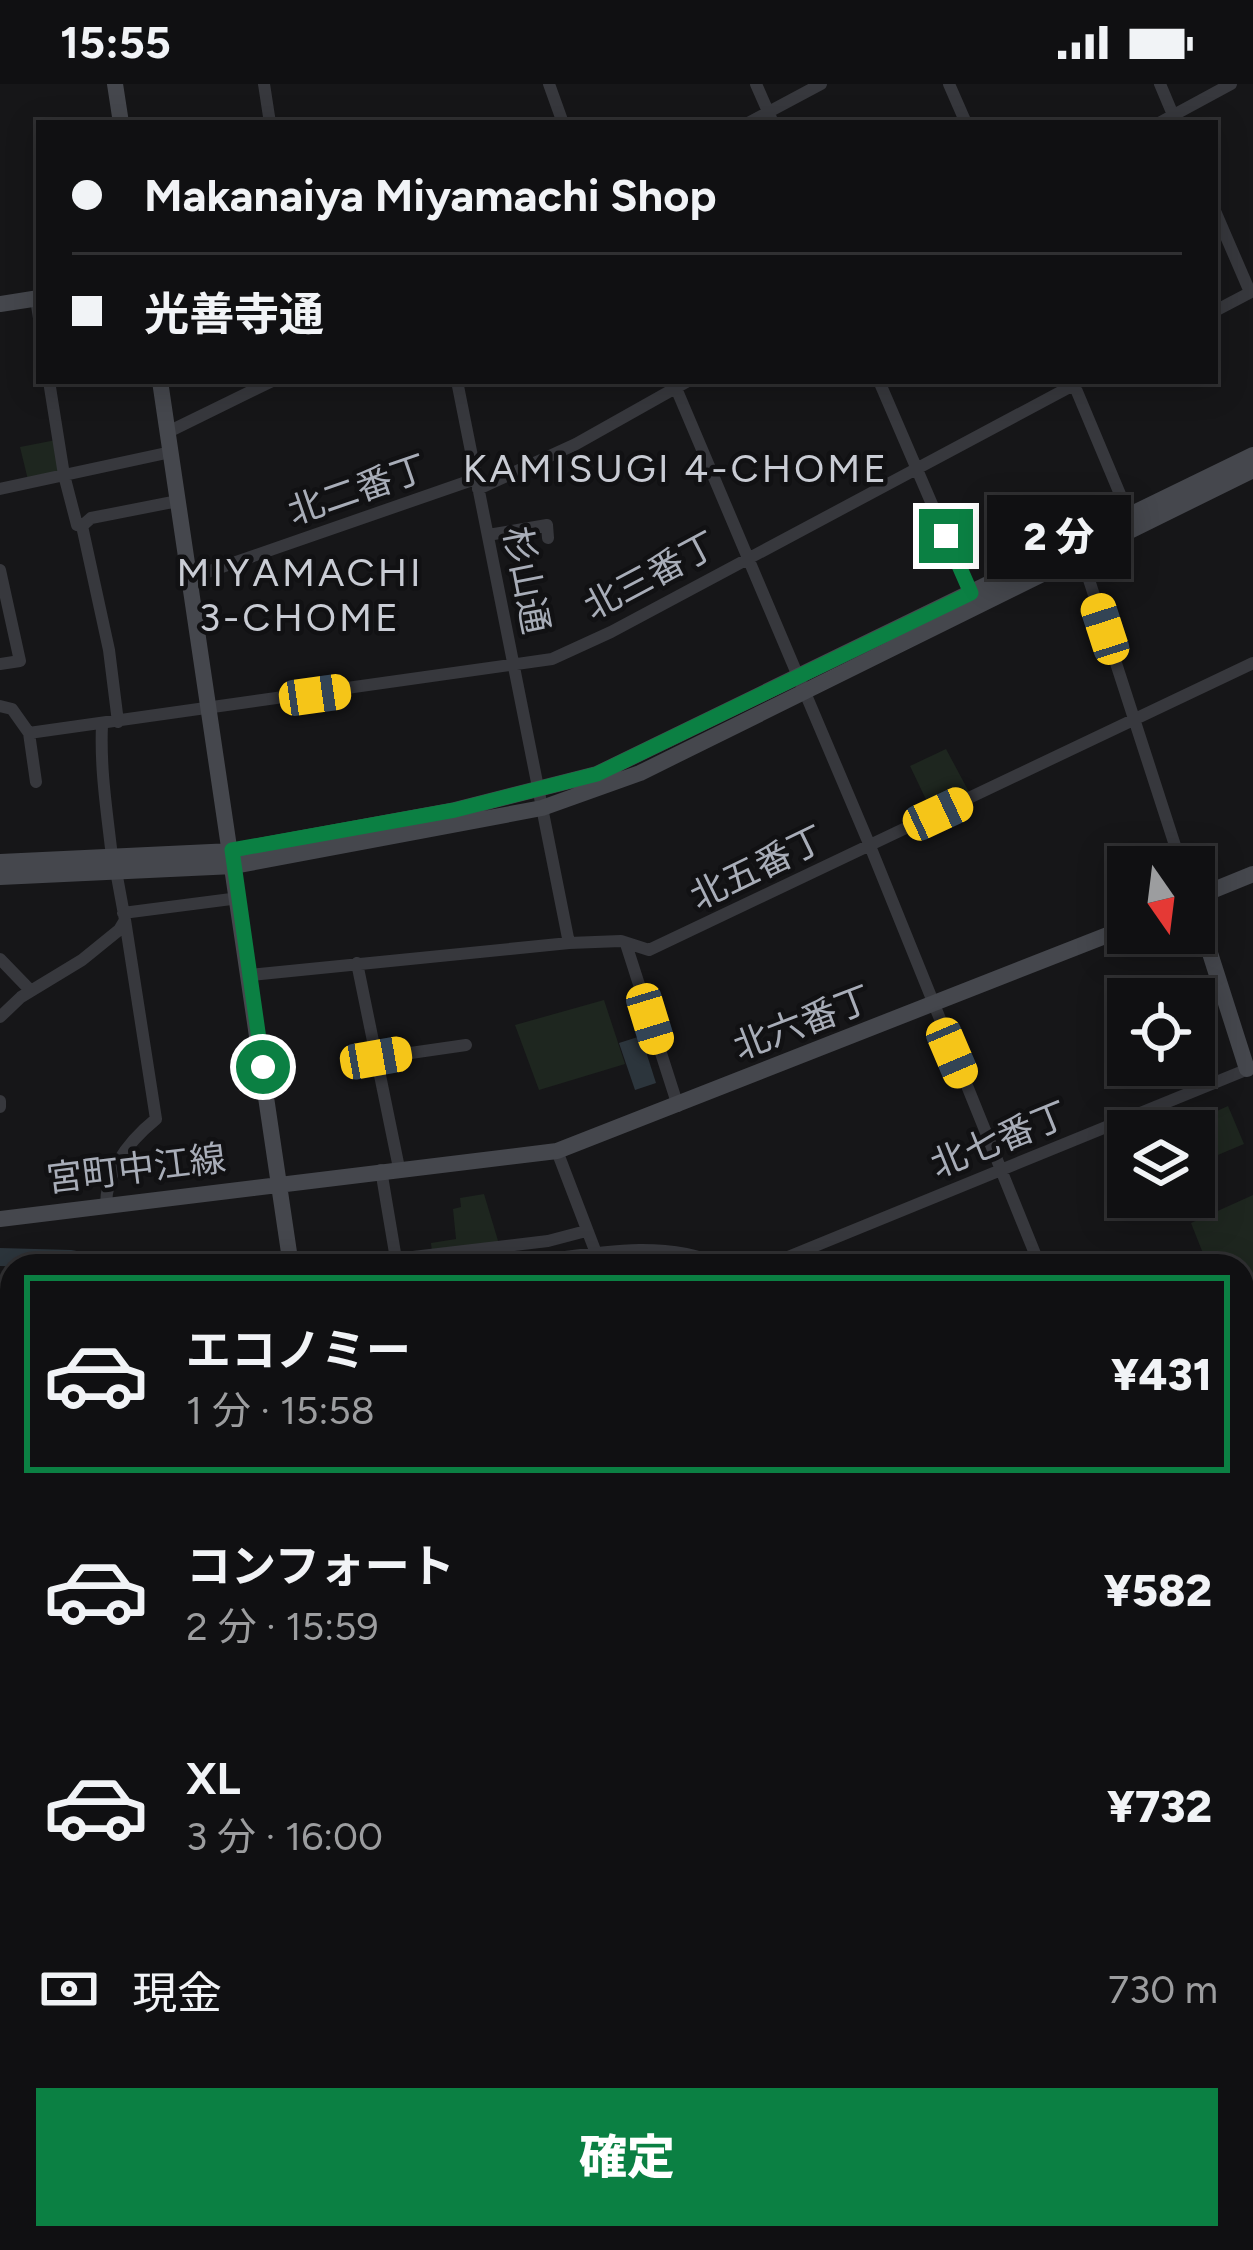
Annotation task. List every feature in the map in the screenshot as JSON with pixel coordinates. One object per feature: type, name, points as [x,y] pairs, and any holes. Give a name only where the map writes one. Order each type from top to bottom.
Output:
[{"type":"street","points":[[115,84],[121,120]]},
{"type":"street","points":[[264,84],[270,120]]},
{"type":"street","points":[[549,84],[562,120]]},
{"type":"street","points":[[756,84],[771,118],[821,84]]},
{"type":"street","points":[[949,84],[965,120]]},
{"type":"street","points":[[1160,84],[1175,119],[1231,84]]},
{"type":"street","points":[[1218,217],[1252,291],[1218,308]]},
{"type":"street","points":[[0,304],[36,298]]},
{"type":"street","points":[[49,384],[64,475],[77,525],[82,526]]},
{"type":"street","points":[[160,384],[290,1254]]},
{"type":"street","points":[[168,432],[266,384]]},
{"type":"street","name":"杉山通","points":[[458,384],[568,943]]},
{"type":"street","name":"北二番丁","points":[[190,578],[477,484],[576,444],[677,384]]},
{"type":"street","points":[[679,384],[746,558],[870,846],[1035,1254]]},
{"type":"street","points":[[880,384],[974,600]]},
{"type":"street","name":"北三番丁","points":[[29,733],[514,666],[568,653],[1072,384]]},
{"type":"street","points":[[1077,384],[1132,522]]},
{"type":"street","points":[[0,489],[171,452]]},
{"type":"street","points":[[0,877],[114,864],[233,858],[540,800],[800,685],[1132,522],[1253,455]]},
{"type":"street","points":[[974,600],[1081,555],[1132,522],[1253,470]]},
{"type":"street","points":[[82,526],[91,518],[178,501]]},
{"type":"street","points":[[488,535],[547,525],[548,538]]},
{"type":"street","points":[[82,526],[109,650],[118,722]]},
{"type":"street","points":[[1081,555],[1175,846]]},
{"type":"street","points":[[0,570],[20,661],[0,664]]},
{"type":"street","name":"北五番丁","points":[[250,975],[568,943],[626,944],[649,950],[1253,663]]},
{"type":"street","points":[[0,706],[12,709],[29,733],[36,782]]},
{"type":"street","points":[[102,724],[101,778],[110,811],[114,864],[156,1119],[136,1136],[111,1172],[106,1206]]},
{"type":"street","points":[[0,862],[114,864]]},
{"type":"street","points":[[1215,891],[1253,874]]},
{"type":"street","points":[[124,916],[239,898]]},
{"type":"street","points":[[0,1017],[119,930],[124,916]]},
{"type":"street","name":"北六番丁","points":[[281,1183],[557,1151],[1107,935]]},
{"type":"street","points":[[626,944],[678,1106]]},
{"type":"street","points":[[1212,954],[1250,1068]]},
{"type":"street","points":[[0,959],[31,991]]},
{"type":"street","points":[[357,963],[376,1058],[396,1254]]},
{"type":"street","points":[[376,1058],[466,1045]]},
{"type":"street","name":"北七番丁","points":[[796,1254],[1250,1068]]},
{"type":"street","points":[[557,1151],[596,1254]]},
{"type":"street","name":"宮町中江線","points":[[0,1219],[281,1183]]},
{"type":"street","points":[[438,1254],[586,1232]]},
{"type":"street","points":[[635,1254],[656,1250],[697,1254]]},
{"type":"shaded area","points":[[56,440],[62,473],[28,480],[20,447]]},
{"type":"shaded area","points":[[946,749],[969,792],[931,810],[910,766]]},
{"type":"shaded area","points":[[604,1000],[625,1064],[539,1090],[515,1025]]},
{"type":"shaded area","points":[[641,1036],[656,1083],[635,1090],[619,1043]]},
{"type":"shaded area","points":[[1228,1106],[1244,1144],[1215,1156],[1215,1112]]},
{"type":"shaded area","points":[[484,1194],[499,1244],[432,1253],[431,1243],[456,1239],[453,1209],[461,1207],[460,1198]]},
{"type":"shaded area","points":[[1253,1195],[1253,1254],[1203,1254],[1191,1223],[1215,1218],[1215,1212]]},
{"type":"district","name":"KAMISUGI 4-CHOME","points":[[676,468]]},
{"type":"district","name":"MIYAMACHI 3-CHOME","points":[[300,594]]},
{"type":"route","points":[[263,1067],[232,850],[525,795],[632,760],[971,593],[946,536]]}]
